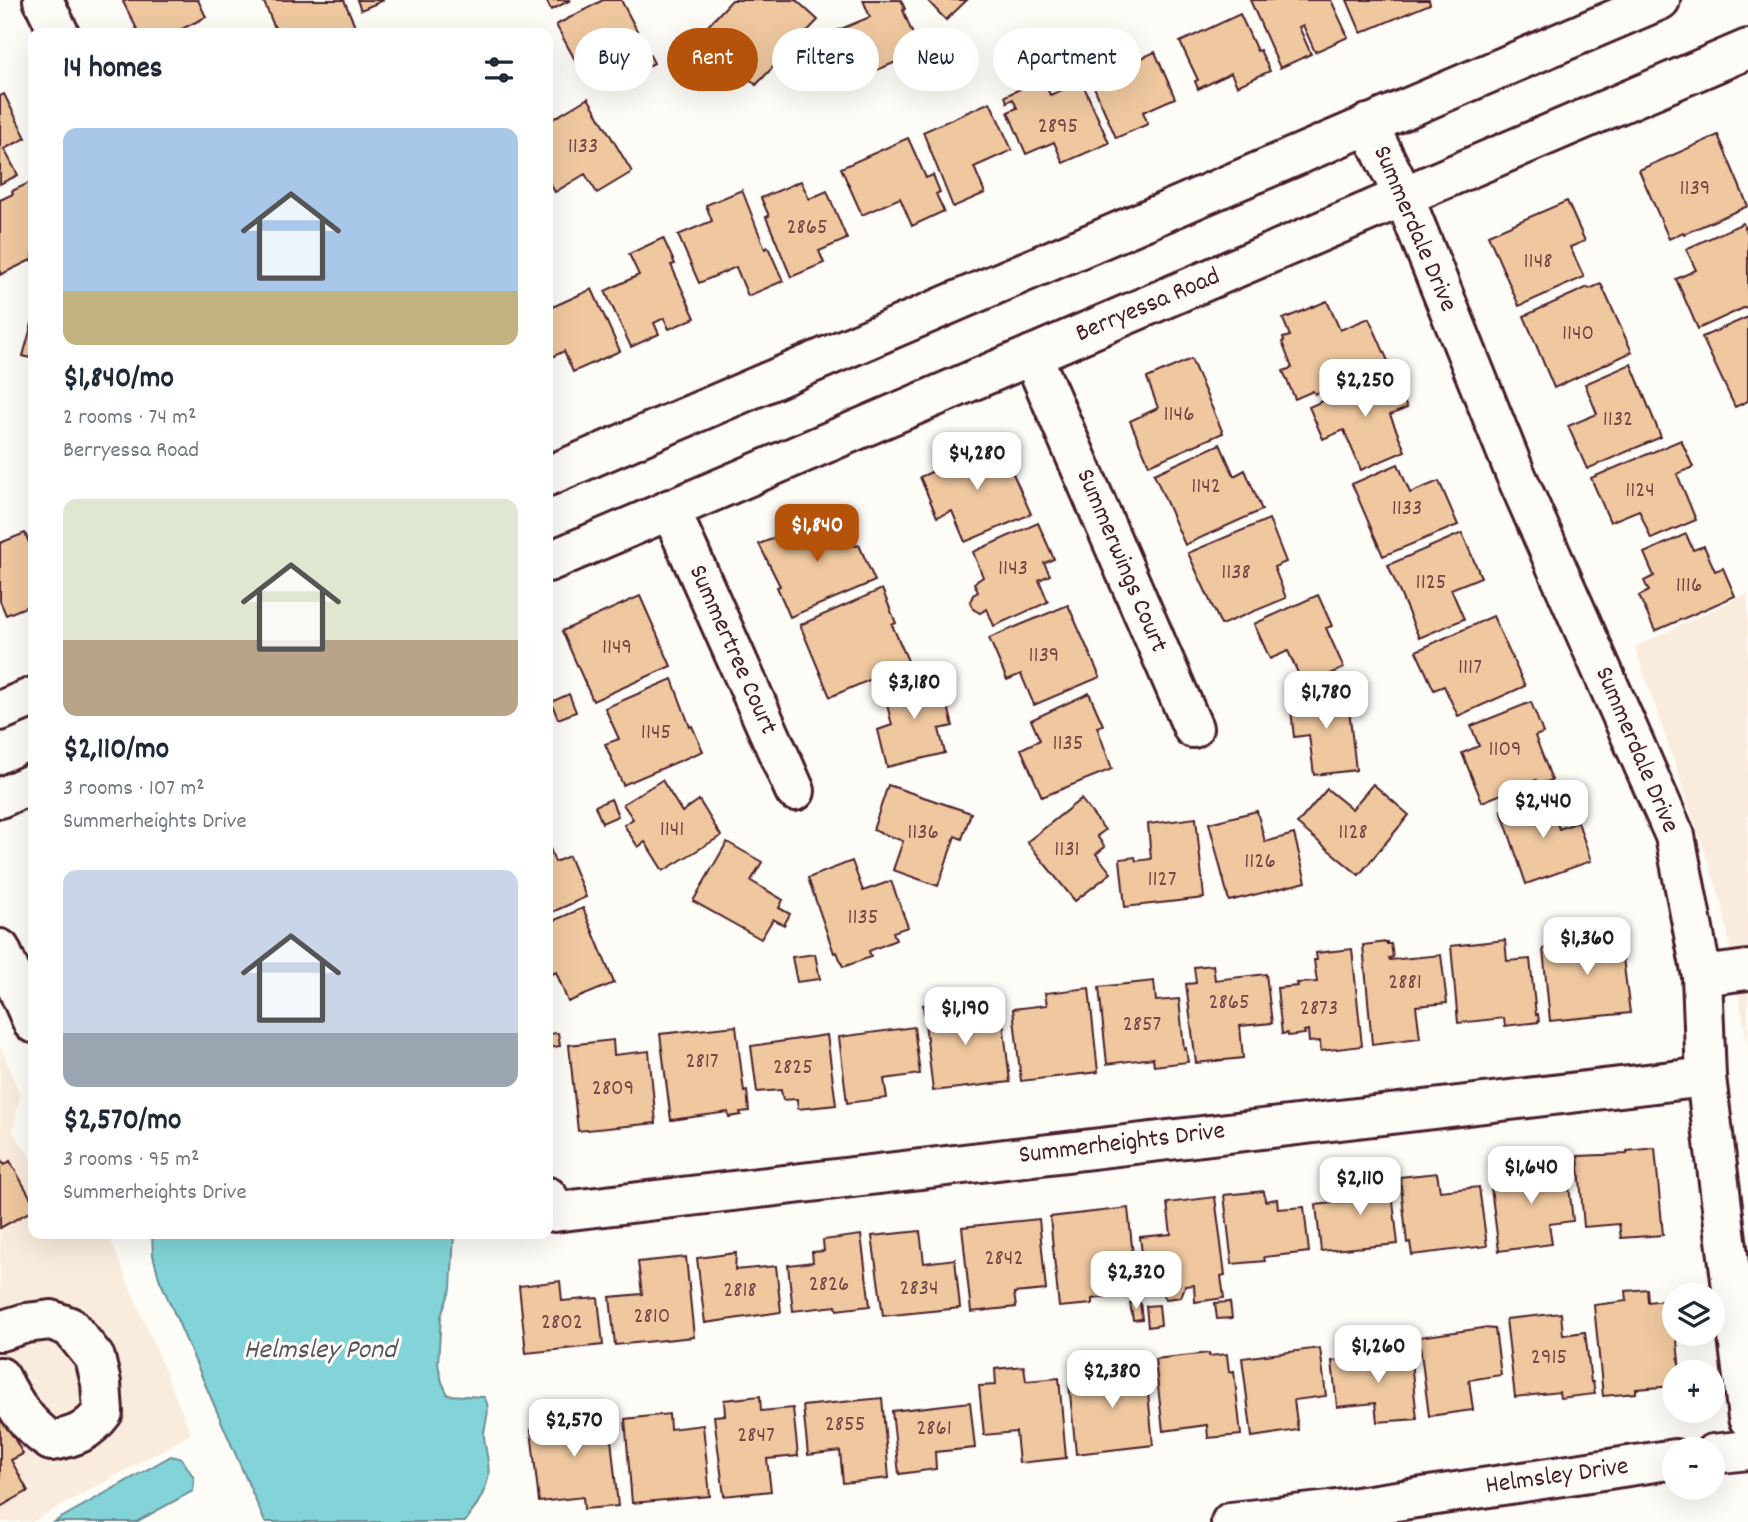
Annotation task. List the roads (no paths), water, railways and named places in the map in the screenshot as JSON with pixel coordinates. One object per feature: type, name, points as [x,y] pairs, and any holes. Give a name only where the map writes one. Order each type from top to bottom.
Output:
[{"type":"street","points":[[43,0],[57,28]]},
{"type":"street","points":[[553,474],[1660,0]]},
{"type":"street","name":"Berryessa Road","points":[[553,560],[1748,49]]},
{"type":"street","name":"Summerdale Drive","points":[[1368,124],[1404,197],[1516,473],[1675,836],[1702,976],[1706,1077],[1736,1206],[1748,1418]]},
{"type":"street","name":"Summerwings Court","points":[[1032,355],[1193,728]]},
{"type":"street","name":"Summertree Court","points":[[670,509],[795,791]]},
{"type":"street","points":[[0,680],[28,684]]},
{"type":"street","points":[[0,711],[28,699]]},
{"type":"street","points":[[0,797],[28,785]]},
{"type":"street","points":[[0,949],[28,1012]]},
{"type":"street","points":[[1702,976],[1748,970]]},
{"type":"street","name":"Summerheights Drive","points":[[553,1210],[554,1212],[1706,1077]]},
{"type":"street","points":[[0,1331],[26,1323],[51,1320],[70,1327],[95,1358],[101,1382],[103,1412],[92,1427],[68,1438],[51,1441],[35,1431],[12,1401],[0,1377]]},
{"type":"street","points":[[1725,1453],[1748,1450]]},
{"type":"street","name":"Helmsley Drive","points":[[1231,1522],[1331,1516],[1662,1462]]},
{"type":"water","name":"Helmsley Pond","points":[[152,1239],[454,1239],[451,1288],[441,1316],[438,1364],[448,1395],[484,1397],[488,1410],[484,1434],[489,1467],[487,1484],[465,1522],[265,1522],[159,1278]]},
{"type":"water","points":[[171,1456],[182,1459],[194,1478],[193,1491],[136,1522],[54,1522]]}]
